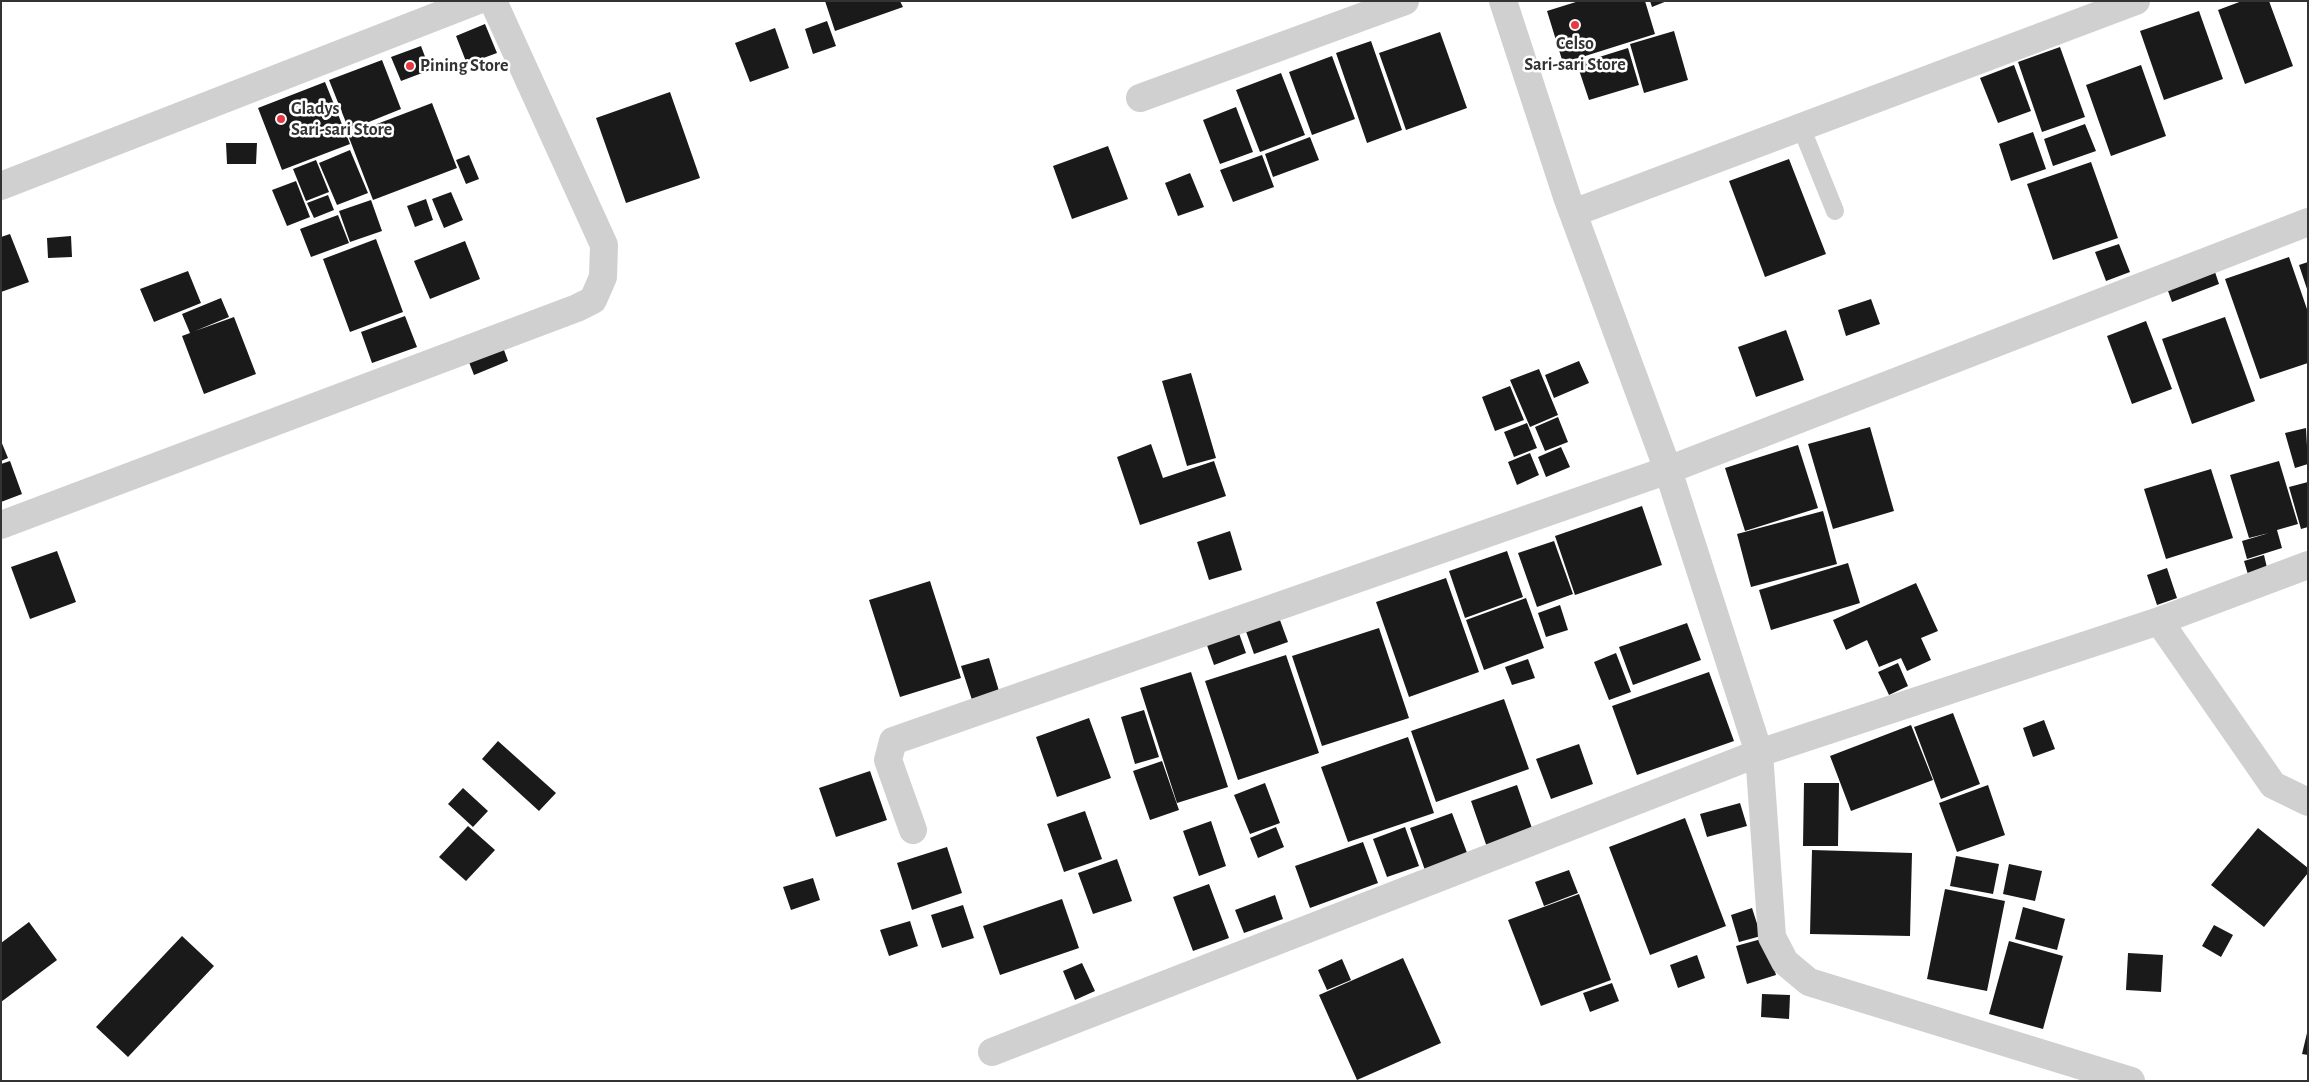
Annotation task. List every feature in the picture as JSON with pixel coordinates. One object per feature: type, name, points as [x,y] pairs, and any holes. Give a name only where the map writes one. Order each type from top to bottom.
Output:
[{"type":"street","points":[[1,186],[476,1]]},
{"type":"street","points":[[1,525],[577,308],[593,300],[603,277],[604,245],[494,1]]},
{"type":"street","points":[[1140,98],[1405,1]]},
{"type":"street","points":[[1503,1],[1573,213],[1668,470],[1759,754],[1772,937],[1785,962],[1808,982],[2131,1081]]},
{"type":"street","points":[[1573,213],[2136,1]]},
{"type":"street","points":[[913,830],[888,760],[893,741],[1668,470],[2308,222]]},
{"type":"street","points":[[992,1052],[1759,754],[2159,621],[2308,565]]},
{"type":"street","points":[[2159,621],[2273,785],[2308,802]]},
{"type":"lane","points":[[1801,127],[1835,211]]},
{"type":"building","points":[[825,1],[900,1],[903,7],[835,31]]},
{"type":"building","points":[[1579,1],[1645,1],[1655,34],[1563,63],[1547,11]]},
{"type":"building","points":[[1650,1],[1667,1],[1652,7]]},
{"type":"building","points":[[2242,1],[2269,1],[2293,66],[2245,84],[2218,10]]},
{"type":"building","points":[[2199,11],[2223,79],[2164,100],[2140,31]]},
{"type":"building","points":[[827,21],[836,46],[813,54],[805,29]]},
{"type":"building","points":[[485,24],[497,53],[467,64],[456,36]]},
{"type":"building","points":[[775,28],[789,68],[750,82],[735,43]]},
{"type":"building","points":[[1674,31],[1688,80],[1644,93],[1630,44]]},
{"type":"building","points":[[1440,32],[1467,108],[1406,130],[1379,53]]},
{"type":"building","points":[[1371,41],[1402,130],[1367,143],[1336,53]]},
{"type":"building","points":[[421,46],[430,70],[401,81],[391,57]]},
{"type":"building","points":[[2060,47],[2085,117],[2042,132],[2018,62]]},
{"type":"building","points":[[1628,48],[1639,85],[1589,100],[1577,64]]},
{"type":"building","points":[[1332,56],[1355,119],[1312,135],[1289,72]]},
{"type":"building","points":[[382,60],[401,109],[349,130],[329,80]]},
{"type":"building","points":[[2014,65],[2031,111],[1998,123],[1980,78]]},
{"type":"building","points":[[2141,65],[2166,136],[2111,156],[2086,85]]},
{"type":"building","points":[[1281,73],[1305,135],[1260,152],[1236,90]]},
{"type":"building","points":[[325,82],[350,144],[282,170],[258,108]]},
{"type":"building","points":[[670,92],[700,178],[626,203],[596,118]]},
{"type":"building","points":[[432,103],[457,168],[373,200],[348,135]]},
{"type":"building","points":[[1236,107],[1253,152],[1220,164],[1203,120]]},
{"type":"building","points":[[2085,124],[2096,151],[2053,166],[2044,139]]},
{"type":"building","points":[[2033,132],[2046,169],[2011,181],[1999,144]]},
{"type":"building","points":[[1310,137],[1319,160],[1273,177],[1265,154]]},
{"type":"building","points":[[226,143],[257,143],[256,164],[227,164]]},
{"type":"building","points":[[1108,146],[1128,199],[1072,219],[1053,166]]},
{"type":"building","points":[[350,150],[368,193],[337,205],[319,163]]},
{"type":"building","points":[[469,155],[479,179],[466,184],[456,160]]},
{"type":"building","points":[[1262,155],[1274,187],[1233,202],[1220,170]]},
{"type":"building","points":[[1789,159],[1826,254],[1765,277],[1729,181]]},
{"type":"building","points":[[316,160],[329,192],[306,201],[293,169]]},
{"type":"building","points":[[2091,162],[2118,238],[2053,260],[2027,184]]},
{"type":"building","points":[[1190,173],[1204,207],[1178,216],[1165,183]]},
{"type":"building","points":[[296,181],[310,217],[287,226],[272,190]]},
{"type":"building","points":[[451,192],[463,220],[444,228],[432,199]]},
{"type":"building","points":[[328,195],[334,210],[314,218],[307,203]]},
{"type":"building","points":[[426,199],[433,220],[415,227],[407,206]]},
{"type":"building","points":[[371,200],[382,231],[350,242],[339,211]]},
{"type":"building","points":[[338,215],[349,243],[311,257],[300,229]]},
{"type":"building","points":[[10,234],[29,282],[1,292],[1,237]]},
{"type":"building","points":[[71,236],[72,257],[48,258],[47,238]]},
{"type":"building","points":[[376,239],[403,312],[350,332],[323,259]]},
{"type":"building","points":[[465,241],[480,279],[430,299],[414,261]]},
{"type":"building","points":[[2119,244],[2130,272],[2106,281],[2095,252]]},
{"type":"building","points":[[2289,257],[2308,312],[2308,363],[2260,379],[2225,279]]},
{"type":"building","points":[[2308,262],[2308,288],[2307,289],[2299,265]]},
{"type":"building","points":[[2212,263],[2219,284],[2172,302],[2164,280]]},
{"type":"building","points":[[188,271],[201,303],[154,322],[140,289]]},
{"type":"building","points":[[221,298],[229,317],[195,331],[234,317],[256,374],[204,394],[182,336],[190,333],[182,314]]},
{"type":"building","points":[[1871,299],[1880,324],[1846,336],[1838,310]]},
{"type":"building","points":[[405,316],[417,347],[372,363],[361,332]]},
{"type":"building","points":[[2225,317],[2255,401],[2192,424],[2162,339]]},
{"type":"building","points":[[2146,321],[2172,389],[2132,404],[2107,336]]},
{"type":"building","points":[[1786,330],[1804,380],[1756,397],[1738,347]]},
{"type":"building","points":[[500,339],[508,361],[474,375],[465,352]]},
{"type":"building","points":[[1579,361],[1589,383],[1554,398],[1545,375]]},
{"type":"building","points":[[1539,369],[1558,415],[1530,427],[1510,380]]},
{"type":"building","points":[[1191,373],[1216,458],[1187,466],[1162,381]]},
{"type":"building","points":[[1510,386],[1524,420],[1495,431],[1482,397]]},
{"type":"building","points":[[1558,417],[1568,442],[1545,451],[1535,427]]},
{"type":"building","points":[[1527,423],[1537,448],[1514,457],[1504,432]]},
{"type":"building","points":[[1870,427],[1894,511],[1833,529],[1808,444]]},
{"type":"building","points":[[2306,428],[2308,464],[2295,468],[2285,433]]},
{"type":"building","points":[[1,441],[8,458],[1,461]]},
{"type":"building","points":[[1151,444],[1163,478],[1214,461],[1226,496],[1140,525],[1117,457]]},
{"type":"building","points":[[1798,445],[1818,508],[1745,531],[1725,468]]},
{"type":"building","points":[[1561,447],[1570,467],[1546,477],[1538,457]]},
{"type":"building","points":[[1530,453],[1539,475],[1517,485],[1508,462]]},
{"type":"building","points":[[10,461],[22,494],[1,502],[1,464]]},
{"type":"building","points":[[2279,461],[2298,524],[2277,530],[2282,548],[2247,559],[2242,541],[2269,533],[2249,538],[2230,475]]},
{"type":"building","points":[[2211,469],[2233,538],[2166,559],[2144,489]]},
{"type":"building","points":[[2308,482],[2308,527],[2301,529],[2289,487]]},
{"type":"building","points":[[1642,506],[1662,565],[1575,595],[1555,536]]},
{"type":"building","points":[[1823,511],[1837,564],[1751,587],[1737,534]]},
{"type":"building","points":[[1230,531],[1242,570],[1209,580],[1197,542]]},
{"type":"building","points":[[1554,541],[1573,594],[1537,607],[1518,553]]},
{"type":"building","points":[[57,551],[76,602],[30,619],[11,567]]},
{"type":"building","points":[[1507,551],[1523,597],[1465,618],[1449,571]]},
{"type":"building","points":[[2264,555],[2268,572],[2249,578],[2244,561]]},
{"type":"building","points":[[1848,563],[1860,603],[1771,630],[1759,590]]},
{"type":"building","points":[[2167,568],[2177,598],[2157,605],[2147,575]]},
{"type":"building","points":[[1446,578],[1479,672],[1409,697],[1376,602]]},
{"type":"building","points":[[930,581],[961,678],[900,697],[869,600]]},
{"type":"building","points":[[1916,583],[1938,631],[1921,638],[1931,660],[1907,671],[1901,658],[1879,667],[1867,640],[1846,650],[1833,620]]},
{"type":"building","points":[[1526,598],[1544,648],[1484,670],[1466,620]]},
{"type":"building","points":[[1560,605],[1568,630],[1546,637],[1538,613]]},
{"type":"building","points":[[1277,612],[1288,642],[1254,654],[1243,623]]},
{"type":"building","points":[[1687,623],[1701,660],[1633,685],[1619,647]]},
{"type":"building","points":[[1236,625],[1246,653],[1214,665],[1204,637]]},
{"type":"building","points":[[1379,628],[1409,718],[1322,746],[1292,656]]},
{"type":"building","points":[[1616,653],[1631,692],[1609,700],[1594,662]]},
{"type":"building","points":[[1286,655],[1319,753],[1238,780],[1205,681]]},
{"type":"building","points":[[989,658],[999,691],[972,700],[961,666]]},
{"type":"building","points":[[1528,659],[1535,678],[1512,685],[1505,667]]},
{"type":"building","points":[[1898,663],[1908,686],[1889,695],[1878,672]]},
{"type":"building","points":[[1191,672],[1228,787],[1177,803],[1140,688]]},
{"type":"building","points":[[1709,672],[1734,741],[1637,775],[1612,706]]},
{"type":"building","points":[[1504,699],[1529,769],[1436,802],[1411,731]]},
{"type":"building","points":[[1144,710],[1159,757],[1135,764],[1121,717]]},
{"type":"building","points":[[1953,713],[1980,784],[1941,799],[1914,727]]},
{"type":"building","points":[[1089,718],[1111,778],[1057,797],[1036,737]]},
{"type":"building","points":[[2044,720],[2055,749],[2033,757],[2023,728]]},
{"type":"building","points":[[1911,725],[1933,780],[1851,811],[1830,756]]},
{"type":"building","points":[[1408,737],[1434,813],[1348,842],[1321,767]]},
{"type":"building","points":[[498,741],[556,793],[539,811],[482,759]]},
{"type":"building","points":[[1579,744],[1593,784],[1551,799],[1536,759]]},
{"type":"building","points":[[1162,761],[1179,810],[1150,820],[1133,771]]},
{"type":"building","points":[[870,771],[887,820],[836,837],[819,788]]},
{"type":"building","points":[[1265,783],[1280,823],[1250,834],[1234,795]]},
{"type":"building","points":[[1804,783],[1839,783],[1838,846],[1803,846]]},
{"type":"building","points":[[1517,785],[1534,834],[1488,850],[1471,801]]},
{"type":"building","points":[[1988,785],[2005,835],[1957,852],[1939,803]]},
{"type":"building","points":[[463,788],[488,811],[473,827],[448,804]]},
{"type":"building","points":[[1740,803],[1747,826],[1707,837],[1700,814]]},
{"type":"building","points":[[1085,811],[1102,859],[1064,872],[1047,824]]},
{"type":"building","points":[[1452,813],[1469,858],[1426,873],[1410,828]]},
{"type":"building","points":[[1685,818],[1726,926],[1650,955],[1609,847]]},
{"type":"building","points":[[1211,821],[1226,866],[1199,876],[1183,831]]},
{"type":"building","points":[[468,826],[495,850],[466,881],[439,857]]},
{"type":"building","points":[[1276,827],[1284,847],[1258,858],[1250,838]]},
{"type":"building","points":[[1405,827],[1419,866],[1387,877],[1373,839]]},
{"type":"building","points":[[2258,828],[2308,868],[2308,873],[2264,927],[2211,885]]},
{"type":"building","points":[[1363,842],[1378,883],[1310,908],[1295,866]]},
{"type":"building","points":[[947,847],[962,893],[912,910],[897,863]]},
{"type":"building","points":[[1812,850],[1912,853],[1910,936],[1810,934]]},
{"type":"building","points":[[1956,856],[1999,864],[1993,894],[1950,886]]},
{"type":"building","points":[[1117,859],[1132,901],[1093,914],[1078,873]]},
{"type":"building","points":[[2009,864],[2042,871],[2035,901],[2003,894]]},
{"type":"building","points":[[1569,870],[1578,893],[1544,906],[1535,882]]},
{"type":"building","points":[[813,878],[820,900],[791,910],[783,887]]},
{"type":"building","points":[[1209,884],[1229,938],[1193,951],[1173,897]]},
{"type":"building","points":[[1945,889],[2005,901],[1987,991],[1927,979]]},
{"type":"building","points":[[1579,894],[1611,980],[1541,1006],[1508,920]]},
{"type":"building","points":[[1275,895],[1283,919],[1244,933],[1235,910]]},
{"type":"building","points":[[1062,899],[1079,948],[1000,975],[983,926]]},
{"type":"building","points":[[963,905],[974,938],[942,948],[931,915]]},
{"type":"building","points":[[2023,907],[2065,919],[2057,950],[2015,939]]},
{"type":"building","points":[[1752,908],[1761,936],[1739,942],[1731,915]]},
{"type":"building","points":[[910,921],[918,946],[889,956],[880,930]]},
{"type":"building","points":[[29,922],[57,960],[1,1002],[1,943]]},
{"type":"building","points":[[2214,925],[2233,935],[2221,957],[2202,946]]},
{"type":"building","points":[[182,936],[214,966],[128,1057],[96,1027]]},
{"type":"building","points":[[1765,938],[1776,975],[1747,984],[1736,946]]},
{"type":"building","points":[[2009,941],[2063,956],[2043,1029],[1989,1014]]},
{"type":"building","points":[[2128,953],[2163,955],[2161,992],[2126,990]]},
{"type":"building","points":[[1697,955],[1705,978],[1678,988],[1670,965]]},
{"type":"building","points":[[1403,958],[1441,1043],[1357,1080],[1319,995]]},
{"type":"building","points":[[1342,959],[1351,980],[1327,990],[1318,970]]},
{"type":"building","points":[[1082,963],[1095,991],[1075,1000],[1063,971]]},
{"type":"building","points":[[1612,983],[1619,1001],[1590,1012],[1583,993]]},
{"type":"building","points":[[1762,994],[1790,995],[1789,1019],[1761,1017]]},
{"type":"building","points":[[2308,1033],[2308,1055],[2302,1054]]},
{"type":"place","name":"Celso Sari-sari Store","points":[[1575,25]]},
{"type":"place","name":"Pining Store","points":[[410,66]]},
{"type":"place","name":"Gladys Sari-sari Store","points":[[281,119]]}]
